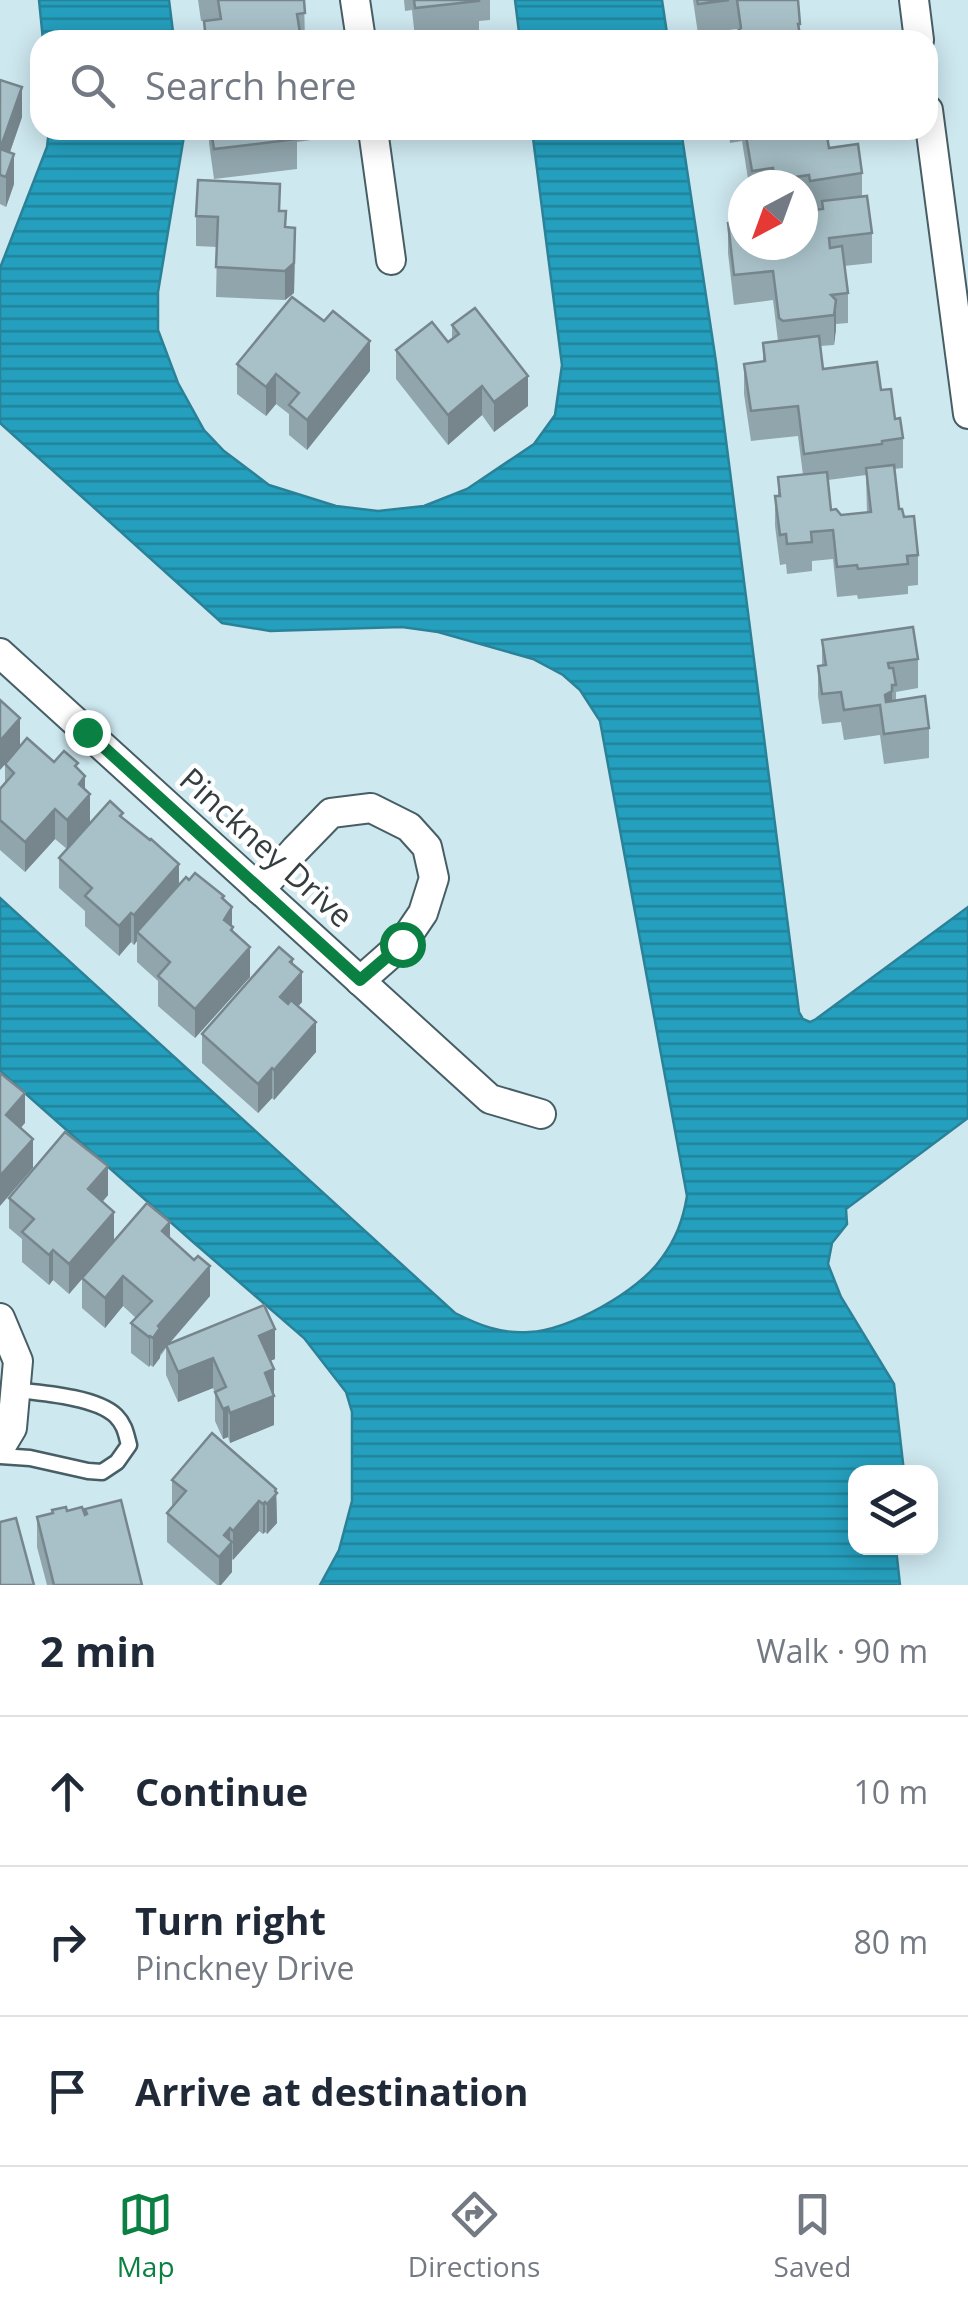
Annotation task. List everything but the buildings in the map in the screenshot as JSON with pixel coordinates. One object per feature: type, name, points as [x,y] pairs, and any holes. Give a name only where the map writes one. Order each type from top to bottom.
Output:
[{"type":"street","points":[[355,0],[360,30]]},
{"type":"street","points":[[914,0],[918,30]]},
{"type":"street","points":[[374,140],[391,260]]},
{"type":"street","points":[[932,140],[968,414]]},
{"type":"street","name":"Pinckney Drive","points":[[0,653],[490,1099],[542,1114]]},
{"type":"street","points":[[260,890],[331,813],[371,808],[410,827],[426,847],[434,878],[424,913],[402,944],[360,980]]},
{"type":"street","points":[[0,1318],[18,1361],[12,1428],[0,1452]]},
{"type":"lane","points":[[0,1452],[102,1472],[118,1462],[129,1446],[125,1428],[114,1413],[88,1402],[15,1390]]},
{"type":"water","points":[[39,0],[169,0],[173,30],[42,30]]},
{"type":"water","points":[[515,0],[662,0],[666,30],[519,30]]},
{"type":"water","points":[[48,140],[183,140],[158,292],[158,330],[178,383],[204,430],[224,451],[269,485],[336,506],[378,511],[424,506],[467,489],[534,444],[555,415],[562,365],[533,140],[683,140],[716,362],[799,1012],[803,1019],[816,1019],[968,907],[968,1118],[846,1209],[847,1224],[832,1243],[828,1264],[841,1297],[894,1384],[903,1465],[848,1465],[848,1555],[897,1555],[900,1585],[320,1585],[339,1550],[352,1501],[352,1412],[346,1392],[304,1338],[0,1071],[0,898],[455,1313],[499,1330],[529,1332],[563,1325],[620,1296],[651,1271],[675,1237],[687,1196],[600,721],[580,690],[563,675],[533,659],[438,632],[402,627],[270,631],[222,623],[0,423],[0,268]]},
{"type":"route","points":[[87,732],[360,980],[402,944]]}]
